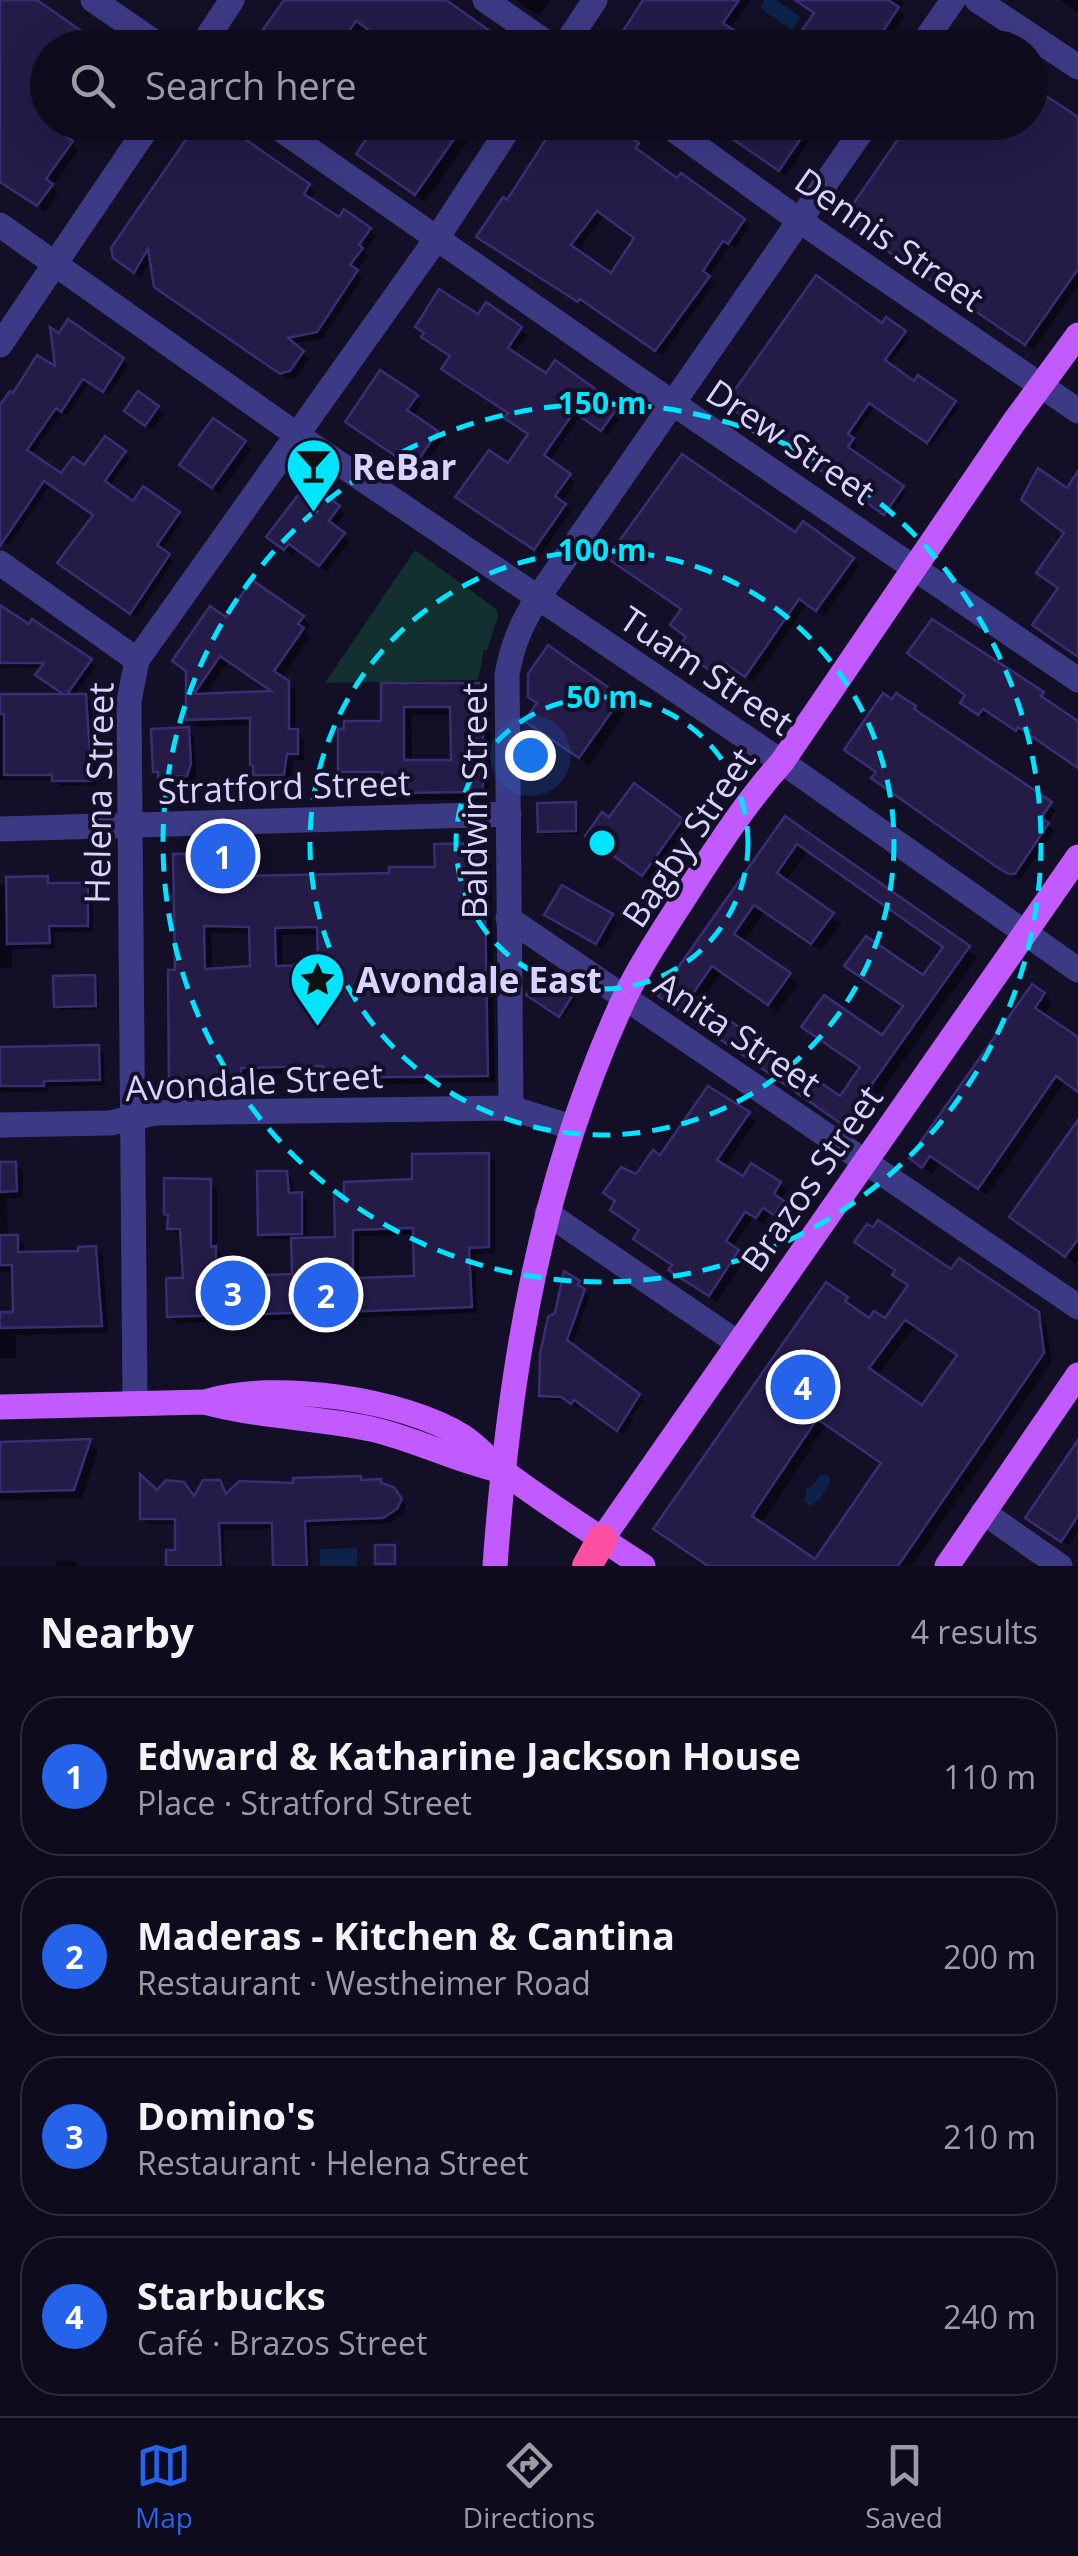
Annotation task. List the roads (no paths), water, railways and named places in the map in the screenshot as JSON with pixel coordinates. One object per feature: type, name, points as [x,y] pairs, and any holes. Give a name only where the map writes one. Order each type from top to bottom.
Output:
[{"type":"highway","points":[[588,1566],[602,1539]]},
{"type":"main road","name":"Bagby Street","points":[[495,1566],[503,1471],[527,1301],[571,1128],[624,998],[749,799],[782,762],[1078,335]]},
{"type":"main road","name":"Brazos Street","points":[[602,1539],[1078,857]]},
{"type":"main road","points":[[946,1566],[1078,1374]]},
{"type":"main road","points":[[0,1407],[204,1402],[233,1394],[274,1392],[389,1408],[462,1436],[503,1471],[642,1566]]},
{"type":"street","points":[[93,0],[137,30]]},
{"type":"street","points":[[212,30],[232,0]]},
{"type":"street","points":[[485,0],[528,30]]},
{"type":"street","points":[[575,30],[595,0]]},
{"type":"street","points":[[932,30],[953,0]]},
{"type":"street","points":[[976,0],[1021,30]]},
{"type":"street","points":[[1048,48],[1078,68]]},
{"type":"street","points":[[0,346],[139,140]]},
{"type":"street","name":"Drew Street","points":[[296,140],[1078,680]]},
{"type":"street","name":"Helena Street","points":[[135,1402],[129,701],[137,660],[437,238],[501,140]]},
{"type":"street","name":"Dennis Street","points":[[688,140],[1078,411]]},
{"type":"street","name":"Baldwin Street","points":[[512,1108],[507,675],[512,648],[537,599],[856,140]]},
{"type":"street","name":"Tuam Street","points":[[0,225],[297,435],[782,762],[1078,970]]},
{"type":"street","points":[[0,563],[137,660]]},
{"type":"street","name":"Stratford Street","points":[[0,829],[510,814]]},
{"type":"street","name":"Anita Street","points":[[508,918],[1078,1307]]},
{"type":"street","points":[[512,1108],[571,1128]]},
{"type":"street","name":"Avondale Street","points":[[0,1125],[110,1123],[155,1113],[512,1108]]},
{"type":"street","points":[[547,1213],[738,1343]]},
{"type":"street","points":[[982,1512],[1060,1566]]},
{"type":"water","points":[[765,0],[776,0],[801,17],[792,30],[760,8]]},
{"type":"water","points":[[821,1474],[829,1475],[830,1483],[819,1500],[809,1506],[804,1500],[807,1488]]},
{"type":"water","points":[[357,1548],[357,1566],[320,1566],[320,1549]]},
{"type":"place","name":"ReBar","points":[[313,515]]},
{"type":"place","name":"Edward & Katharine Jackson House","points":[[223,856]]},
{"type":"place","name":"Avondale East","points":[[317,1028]]},
{"type":"place","name":"Domino's","points":[[233,1293]]},
{"type":"place","name":"Maderas - Kitchen & Cantina","points":[[326,1295]]},
{"type":"place","name":"Starbucks","points":[[803,1387]]}]
